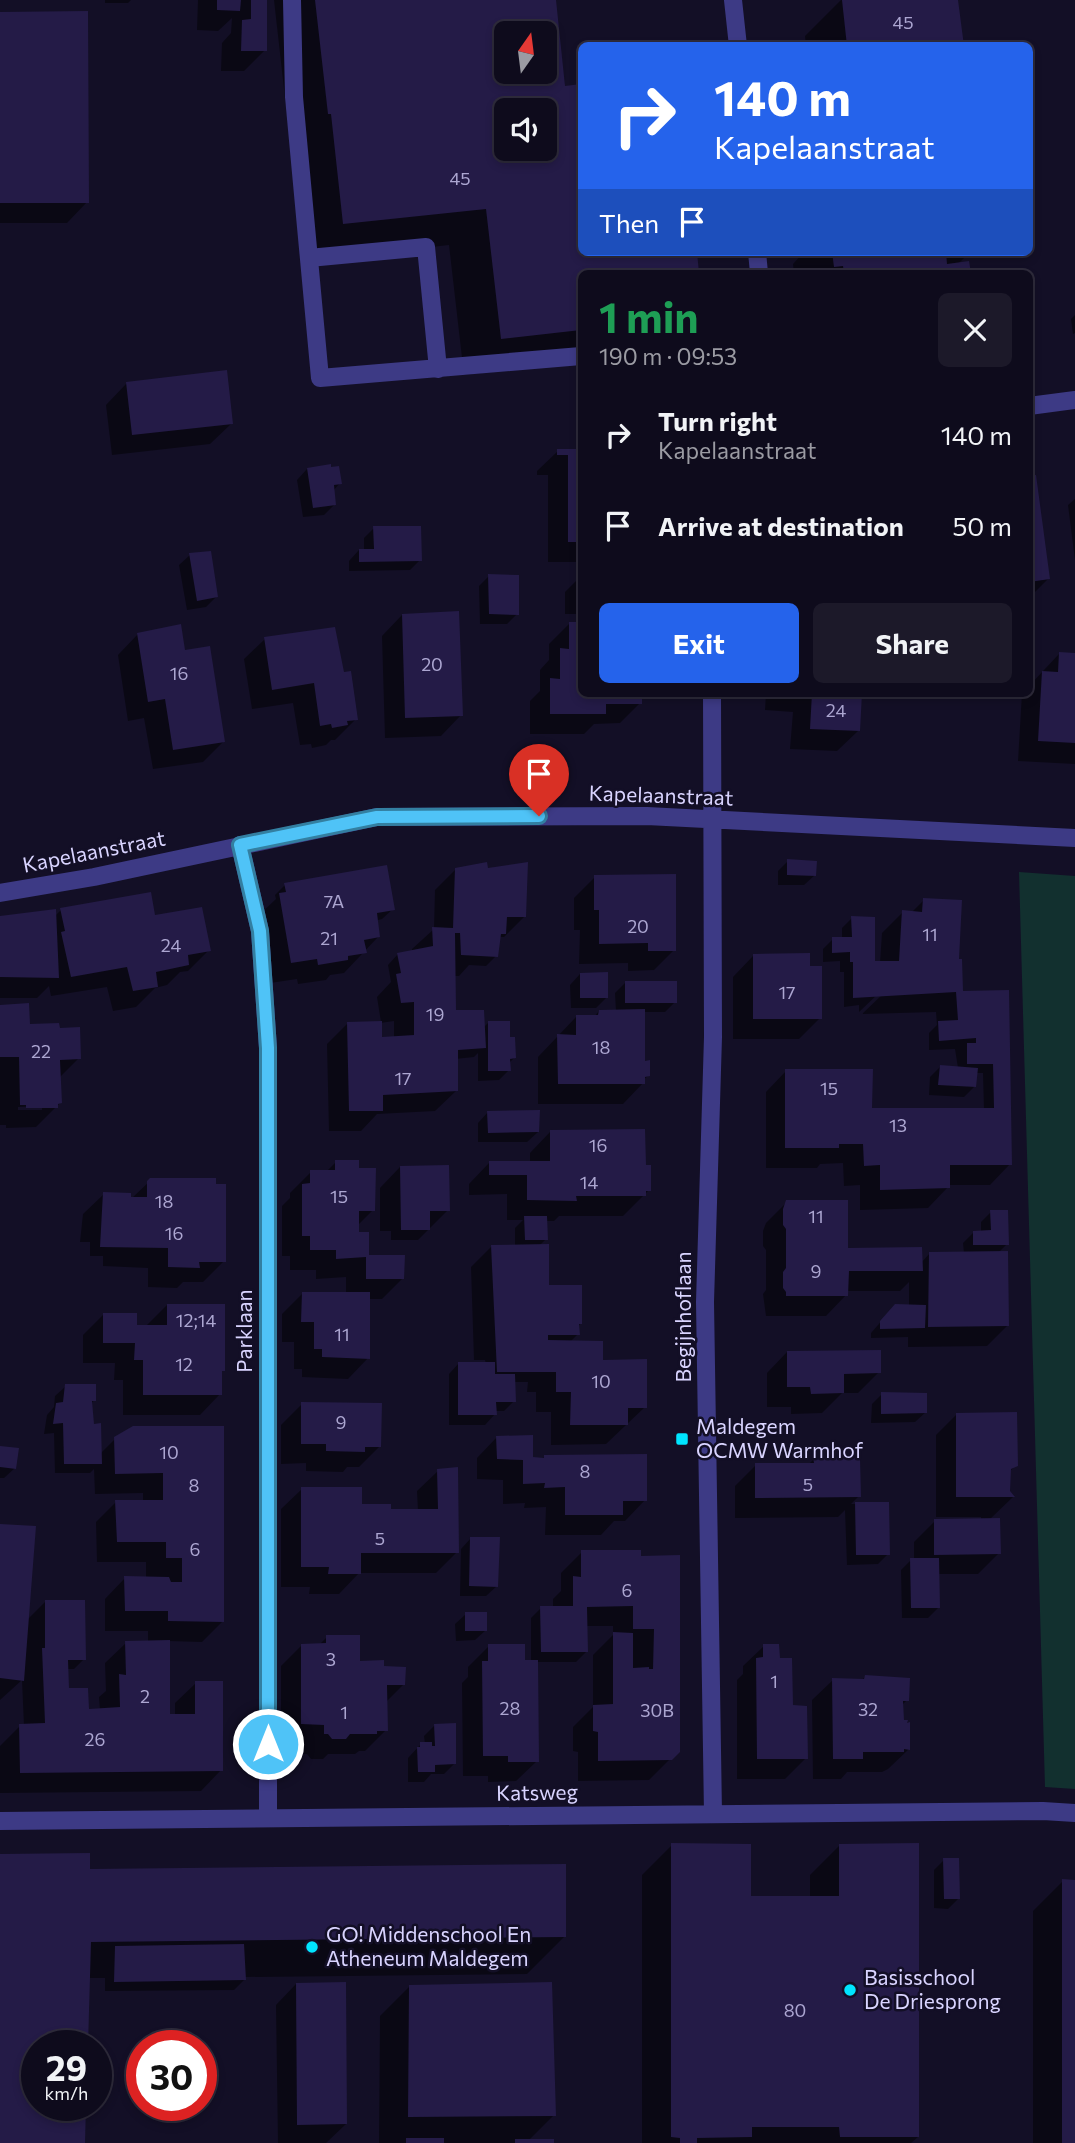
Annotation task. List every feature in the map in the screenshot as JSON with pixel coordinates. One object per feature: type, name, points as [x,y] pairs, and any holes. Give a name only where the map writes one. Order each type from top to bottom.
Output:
[{"type":"street","points":[[292,0],[294,97],[320,378],[578,356]]},
{"type":"street","points":[[733,0],[738,42]]},
{"type":"street","points":[[309,258],[426,247],[438,369]]},
{"type":"street","points":[[1033,405],[1075,400]]},
{"type":"street","name":"Begijnhoflaan","points":[[712,697],[713,1037],[705,1302],[713,1814]]},
{"type":"street","name":"Kapelaanstraat","points":[[0,893],[94,877],[377,817],[647,816],[1075,838]]},
{"type":"street","name":"Parklaan","points":[[240,845],[260,931],[268,1048],[268,1818]]},
{"type":"street","name":"Katsweg","points":[[0,1821],[1043,1811],[1075,1813]]},
{"type":"green space","points":[[1019,872],[1075,876],[1075,1789],[1045,1787]]},
{"type":"building","points":[[217,0],[241,0],[240,11],[217,10]]},
{"type":"building","points":[[251,0],[267,0],[267,51],[241,51],[242,20],[251,19]]},
{"type":"building","points":[[315,0],[556,0],[565,86],[578,84],[578,256],[697,256],[699,270],[578,270],[578,330],[501,339],[486,209],[343,224]]},
{"type":"building","points":[[842,0],[958,0],[963,42],[847,42]]},
{"type":"building","points":[[88,11],[89,203],[0,203],[0,12]]},
{"type":"building","points":[[833,256],[946,256],[947,264],[969,261],[970,270],[844,270],[843,266],[834,267]]},
{"type":"building","points":[[227,370],[233,424],[132,435],[126,382]]},
{"type":"building","points":[[557,449],[578,449],[578,542],[568,542],[568,455],[557,455]]},
{"type":"building","points":[[331,464],[331,467],[339,466],[342,484],[334,485],[336,505],[313,508],[307,468]]},
{"type":"building","points":[[1033,475],[1036,475],[1050,579],[1033,581]]},
{"type":"building","points":[[373,526],[421,526],[422,561],[359,562],[359,549],[374,549]]},
{"type":"building","points":[[211,551],[218,597],[197,601],[189,553]]},
{"type":"building","points":[[488,574],[519,575],[519,615],[489,614]]},
{"type":"building","points":[[459,611],[463,716],[405,718],[402,614]]},
{"type":"building","points":[[569,622],[578,622],[578,697],[642,697],[642,704],[606,704],[606,714],[550,714],[550,678],[560,679],[560,648],[569,649]]},
{"type":"building","points":[[181,624],[185,650],[210,646],[225,742],[173,750],[165,699],[148,702],[137,633]]},
{"type":"building","points":[[335,627],[344,672],[351,671],[358,720],[347,721],[348,725],[332,728],[331,724],[320,726],[314,683],[272,690],[264,637]]},
{"type":"building","points":[[1059,652],[1075,653],[1075,743],[1038,741],[1042,671],[1058,672]]},
{"type":"building","points":[[812,697],[862,697],[860,731],[810,729]]},
{"type":"building","points":[[787,859],[817,861],[816,876],[787,875]]},
{"type":"building","points":[[487,862],[488,868],[528,862],[526,917],[507,917],[506,934],[501,934],[498,957],[461,955],[460,933],[455,933],[456,1010],[484,1010],[486,1048],[458,1050],[458,1091],[383,1095],[383,1111],[349,1111],[347,1022],[382,1021],[382,1037],[414,1035],[414,1002],[401,1003],[396,974],[401,973],[397,953],[433,946],[432,927],[453,928],[455,868]]},
{"type":"building","points":[[387,865],[395,910],[377,913],[380,937],[364,940],[367,953],[348,956],[348,960],[318,965],[317,959],[291,963],[279,893],[286,892],[284,883]]},
{"type":"building","points":[[676,874],[676,951],[648,951],[648,943],[599,944],[599,910],[594,910],[594,875]]},
{"type":"building","points":[[151,892],[155,915],[202,907],[211,951],[188,955],[189,965],[156,972],[158,987],[133,991],[127,967],[71,977],[61,932],[65,931],[60,908]]},
{"type":"building","points":[[923,898],[962,900],[959,959],[962,959],[963,991],[1009,990],[1012,1165],[950,1165],[950,1188],[880,1190],[880,1165],[864,1166],[863,1144],[839,1144],[839,1148],[785,1148],[785,1069],[873,1069],[872,1108],[994,1108],[993,1064],[967,1064],[967,1043],[976,1043],[976,1038],[939,1041],[938,1021],[958,1020],[956,992],[853,998],[853,962],[850,962],[850,952],[832,953],[832,937],[852,937],[851,916],[875,917],[875,961],[899,961],[902,910],[922,912]]},
{"type":"building","points":[[56,909],[59,978],[0,977],[0,916]]},
{"type":"building","points":[[810,953],[810,966],[822,966],[822,1019],[753,1019],[753,954]]},
{"type":"building","points":[[608,972],[608,998],[580,998],[580,973]]},
{"type":"building","points":[[625,981],[677,981],[677,1003],[625,1003]]},
{"type":"building","points":[[29,1003],[30,1024],[59,1023],[60,1028],[80,1027],[81,1059],[60,1060],[62,1103],[58,1104],[58,1108],[26,1108],[26,1105],[20,1105],[19,1057],[0,1057],[0,1005]]},
{"type":"building","points":[[645,1009],[645,1061],[650,1060],[650,1076],[645,1077],[645,1084],[558,1084],[557,1034],[576,1035],[576,1015],[598,1015],[599,1010]]},
{"type":"building","points":[[488,1021],[510,1021],[510,1037],[515,1037],[516,1058],[510,1059],[511,1071],[488,1071]]},
{"type":"building","points":[[940,1065],[978,1068],[976,1087],[938,1085]]},
{"type":"building","points":[[540,1110],[539,1132],[488,1133],[487,1111]]},
{"type":"building","points":[[645,1129],[646,1165],[651,1165],[651,1191],[646,1191],[646,1196],[576,1196],[577,1201],[527,1200],[527,1175],[489,1175],[489,1161],[550,1161],[550,1130]]},
{"type":"building","points":[[335,1160],[359,1160],[359,1168],[376,1168],[375,1211],[359,1211],[359,1232],[369,1232],[369,1255],[405,1255],[404,1279],[366,1279],[366,1257],[336,1259],[336,1250],[310,1250],[310,1236],[302,1236],[302,1184],[310,1183],[310,1170],[335,1170]]},
{"type":"building","points":[[449,1165],[450,1211],[430,1211],[430,1230],[401,1230],[400,1166]]},
{"type":"building","points":[[150,1178],[216,1178],[216,1184],[226,1184],[226,1262],[199,1262],[200,1268],[168,1267],[168,1248],[100,1247],[103,1192],[131,1193],[131,1197],[147,1197],[147,1181]]},
{"type":"building","points":[[786,1200],[848,1200],[848,1248],[922,1247],[923,1271],[849,1271],[848,1296],[786,1296],[783,1288],[786,1229],[783,1225],[783,1209]]},
{"type":"building","points":[[990,1210],[1008,1210],[1009,1245],[973,1245],[973,1231],[991,1230]]},
{"type":"building","points":[[524,1216],[547,1216],[548,1240],[525,1240]]},
{"type":"building","points":[[549,1244],[549,1285],[582,1285],[582,1324],[579,1324],[580,1335],[548,1335],[548,1340],[603,1341],[603,1360],[647,1359],[647,1408],[628,1408],[628,1425],[570,1425],[571,1392],[556,1392],[556,1372],[497,1372],[491,1245]]},
{"type":"building","points":[[1008,1251],[1009,1326],[928,1327],[929,1252]]},
{"type":"building","points":[[302,1292],[370,1292],[370,1359],[322,1357],[322,1349],[314,1349],[314,1322],[301,1322]]},
{"type":"building","points":[[167,1304],[225,1304],[225,1371],[222,1371],[222,1395],[143,1395],[143,1360],[134,1360],[135,1343],[103,1343],[103,1313],[137,1313],[137,1325],[167,1325]]},
{"type":"building","points":[[895,1304],[926,1305],[925,1328],[880,1329],[880,1321]]},
{"type":"building","points":[[881,1350],[881,1373],[844,1374],[844,1393],[811,1394],[810,1387],[787,1387],[787,1351]]},
{"type":"building","points":[[458,1362],[495,1362],[495,1374],[515,1374],[516,1402],[496,1402],[497,1415],[458,1415]]},
{"type":"building","points":[[65,1384],[96,1384],[96,1401],[92,1401],[94,1424],[101,1423],[102,1464],[64,1464],[63,1423],[53,1424],[56,1403],[63,1402]]},
{"type":"building","points":[[881,1392],[927,1393],[927,1413],[881,1414]]},
{"type":"building","points":[[301,1402],[382,1403],[381,1447],[365,1447],[365,1452],[326,1451],[326,1444],[301,1444]]},
{"type":"building","points":[[1017,1412],[1018,1466],[1011,1469],[1010,1491],[1015,1497],[956,1497],[956,1413]]},
{"type":"building","points":[[133,1426],[224,1426],[224,1622],[168,1621],[168,1611],[125,1611],[124,1576],[169,1577],[171,1582],[182,1582],[182,1558],[166,1558],[166,1542],[117,1542],[115,1500],[163,1500],[163,1473],[115,1474],[114,1437]]},
{"type":"building","points":[[533,1435],[533,1457],[647,1454],[647,1501],[623,1501],[623,1515],[565,1515],[565,1487],[544,1488],[545,1483],[523,1484],[523,1460],[497,1459],[496,1436]]},
{"type":"building","points":[[0,1446],[19,1448],[16,1469],[0,1467]]},
{"type":"building","points":[[813,1457],[860,1458],[861,1497],[755,1498],[755,1463],[814,1463]]},
{"type":"building","points":[[458,1467],[459,1553],[361,1553],[361,1574],[328,1574],[329,1567],[301,1567],[301,1487],[362,1487],[362,1504],[391,1504],[391,1509],[438,1509],[437,1469]]},
{"type":"building","points":[[855,1502],[889,1502],[890,1555],[856,1555]]},
{"type":"building","points":[[1000,1518],[1001,1554],[934,1555],[934,1519]]},
{"type":"building","points":[[0,1524],[36,1526],[24,1681],[0,1678]]},
{"type":"building","points":[[470,1537],[500,1537],[498,1587],[469,1586]]},
{"type":"building","points":[[581,1550],[641,1550],[641,1556],[680,1555],[680,1752],[672,1760],[598,1761],[598,1732],[593,1731],[593,1705],[613,1704],[613,1632],[633,1633],[633,1668],[653,1669],[654,1629],[633,1629],[633,1606],[587,1607],[588,1652],[541,1652],[540,1606],[573,1606],[573,1576],[581,1577]]},
{"type":"building","points":[[910,1558],[939,1558],[940,1608],[911,1608]]},
{"type":"building","points":[[45,1600],[85,1600],[86,1660],[68,1660],[69,1688],[88,1688],[89,1709],[120,1707],[119,1674],[126,1675],[125,1641],[170,1640],[170,1714],[195,1714],[195,1681],[223,1681],[223,1771],[20,1773],[19,1724],[45,1723],[42,1648],[45,1648]]},
{"type":"building","points":[[465,1612],[487,1612],[487,1631],[465,1631]]},
{"type":"building","points":[[326,1635],[360,1635],[360,1661],[384,1660],[384,1666],[406,1667],[405,1685],[387,1685],[388,1731],[377,1731],[377,1734],[350,1734],[346,1739],[332,1739],[328,1734],[324,1734],[324,1725],[301,1724],[301,1644],[326,1643]]},
{"type":"building","points":[[488,1644],[525,1644],[525,1660],[538,1660],[539,1762],[508,1762],[508,1756],[483,1756],[482,1661],[488,1661]]},
{"type":"building","points":[[763,1644],[779,1644],[780,1658],[792,1658],[793,1705],[807,1706],[808,1759],[757,1759],[756,1658],[763,1657]]},
{"type":"building","points":[[865,1675],[910,1678],[909,1701],[903,1701],[904,1720],[910,1722],[910,1750],[863,1752],[863,1759],[833,1759],[832,1678],[864,1679]]},
{"type":"building","points":[[456,1723],[456,1764],[435,1765],[435,1772],[418,1772],[417,1747],[420,1747],[420,1742],[432,1742],[432,1746],[435,1746],[434,1724]]},
{"type":"building","points":[[671,1843],[751,1844],[751,1896],[839,1896],[839,1844],[919,1843],[919,2137],[840,2137],[839,2127],[752,2127],[752,2137],[697,2138],[697,2143],[680,2143],[680,2138],[671,2137]]},
{"type":"building","points":[[90,1853],[90,1869],[566,1864],[566,1937],[91,1942],[88,2030],[21,2030],[21,2121],[86,2121],[85,2143],[0,2143],[0,1854]]},
{"type":"building","points":[[943,1858],[959,1858],[960,1899],[944,1899]]},
{"type":"building","points":[[1062,1879],[1075,1880],[1075,2143],[1062,2143]]},
{"type":"building","points":[[244,1944],[246,1980],[114,1982],[115,1946]]},
{"type":"building","points":[[346,1982],[347,2124],[297,2125],[296,1983]]},
{"type":"building","points":[[552,1982],[556,2116],[408,2117],[409,1985]]},
{"type":"building","points":[[406,2138],[444,2138],[444,2143],[406,2143]]},
{"type":"building","points":[[515,2139],[554,2139],[554,2143],[515,2143]]},
{"type":"place","name":"Maldegem OCMW Warmhof","points":[[682,1439]]},
{"type":"place","name":"GO! Middenschool En Atheneum Maldegem","points":[[312,1947]]},
{"type":"place","name":"Basisschool De Driesprong","points":[[850,1990]]},
{"type":"route","points":[[268,1744],[268,1048],[260,931],[240,845],[377,817],[539,816]]}]
